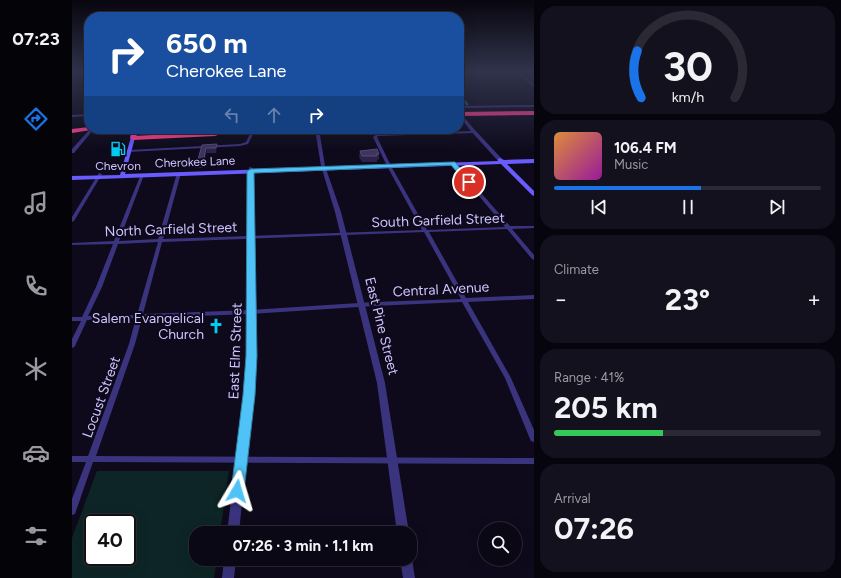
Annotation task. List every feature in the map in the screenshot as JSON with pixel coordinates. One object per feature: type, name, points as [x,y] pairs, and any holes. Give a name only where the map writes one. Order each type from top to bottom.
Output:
[{"type":"highway","points":[[464,114],[534,111]]},
{"type":"highway","points":[[72,129],[84,127]]},
{"type":"highway","points":[[72,129],[84,130]]},
{"type":"highway","points":[[133,138],[211,134]]},
{"type":"main road","points":[[123,174],[134,134]]},
{"type":"main road","name":"Cherokee Lane","points":[[389,165],[534,160]]},
{"type":"main road","points":[[501,161],[534,194]]},
{"type":"main road","name":"Cherokee Lane","points":[[123,174],[142,175],[501,161]]},
{"type":"main road","name":"Cherokee Lane","points":[[72,176],[251,170]]},
{"type":"street","points":[[464,107],[534,106]]},
{"type":"street","points":[[72,116],[84,115]]},
{"type":"street","points":[[464,119],[501,161]]},
{"type":"street","points":[[464,132],[474,132]]},
{"type":"street","points":[[72,152],[87,134]]},
{"type":"street","points":[[129,151],[240,145],[247,142],[251,134]]},
{"type":"street","name":"East Pine Street","points":[[318,134],[324,167],[362,305],[381,383],[402,526]]},
{"type":"street","points":[[409,134],[377,135],[375,137],[389,165],[508,378],[534,438]]},
{"type":"street","points":[[453,163],[534,258]]},
{"type":"street","name":"East Elm Street","points":[[234,526],[250,379],[252,238],[251,170]]},
{"type":"street","name":"Locust Street","points":[[72,511],[122,375],[140,316],[179,173]]},
{"type":"street","points":[[72,221],[100,175]]},
{"type":"street","points":[[72,346],[86,318],[142,175]]},
{"type":"street","name":"South Garfield Street","points":[[343,235],[534,227]]},
{"type":"street","name":"North Garfield Street","points":[[72,244],[343,235]]},
{"type":"street","name":"Central Avenue","points":[[72,319],[251,312],[534,297]]},
{"type":"street","points":[[72,459],[534,461]]},
{"type":"street","points":[[228,578],[229,566]]},
{"type":"street","points":[[407,566],[409,578]]},
{"type":"green space","points":[[97,471],[229,471],[221,526],[189,526],[189,566],[216,566],[214,578],[72,578],[72,538]]},
{"type":"building","points":[[217,144],[216,148],[206,148],[203,163],[197,163],[202,145]]},
{"type":"building","points":[[377,149],[379,154],[376,154],[377,156],[362,156],[360,151]]},
{"type":"railway","points":[[464,100],[467,104]]},
{"type":"place","name":"Chevron","points":[[118,149]]},
{"type":"place","name":"Salem Evangelical Church","points":[[216,326]]},
{"type":"route","points":[[237,491],[250,379],[252,255],[251,171],[453,163],[469,182]]}]
